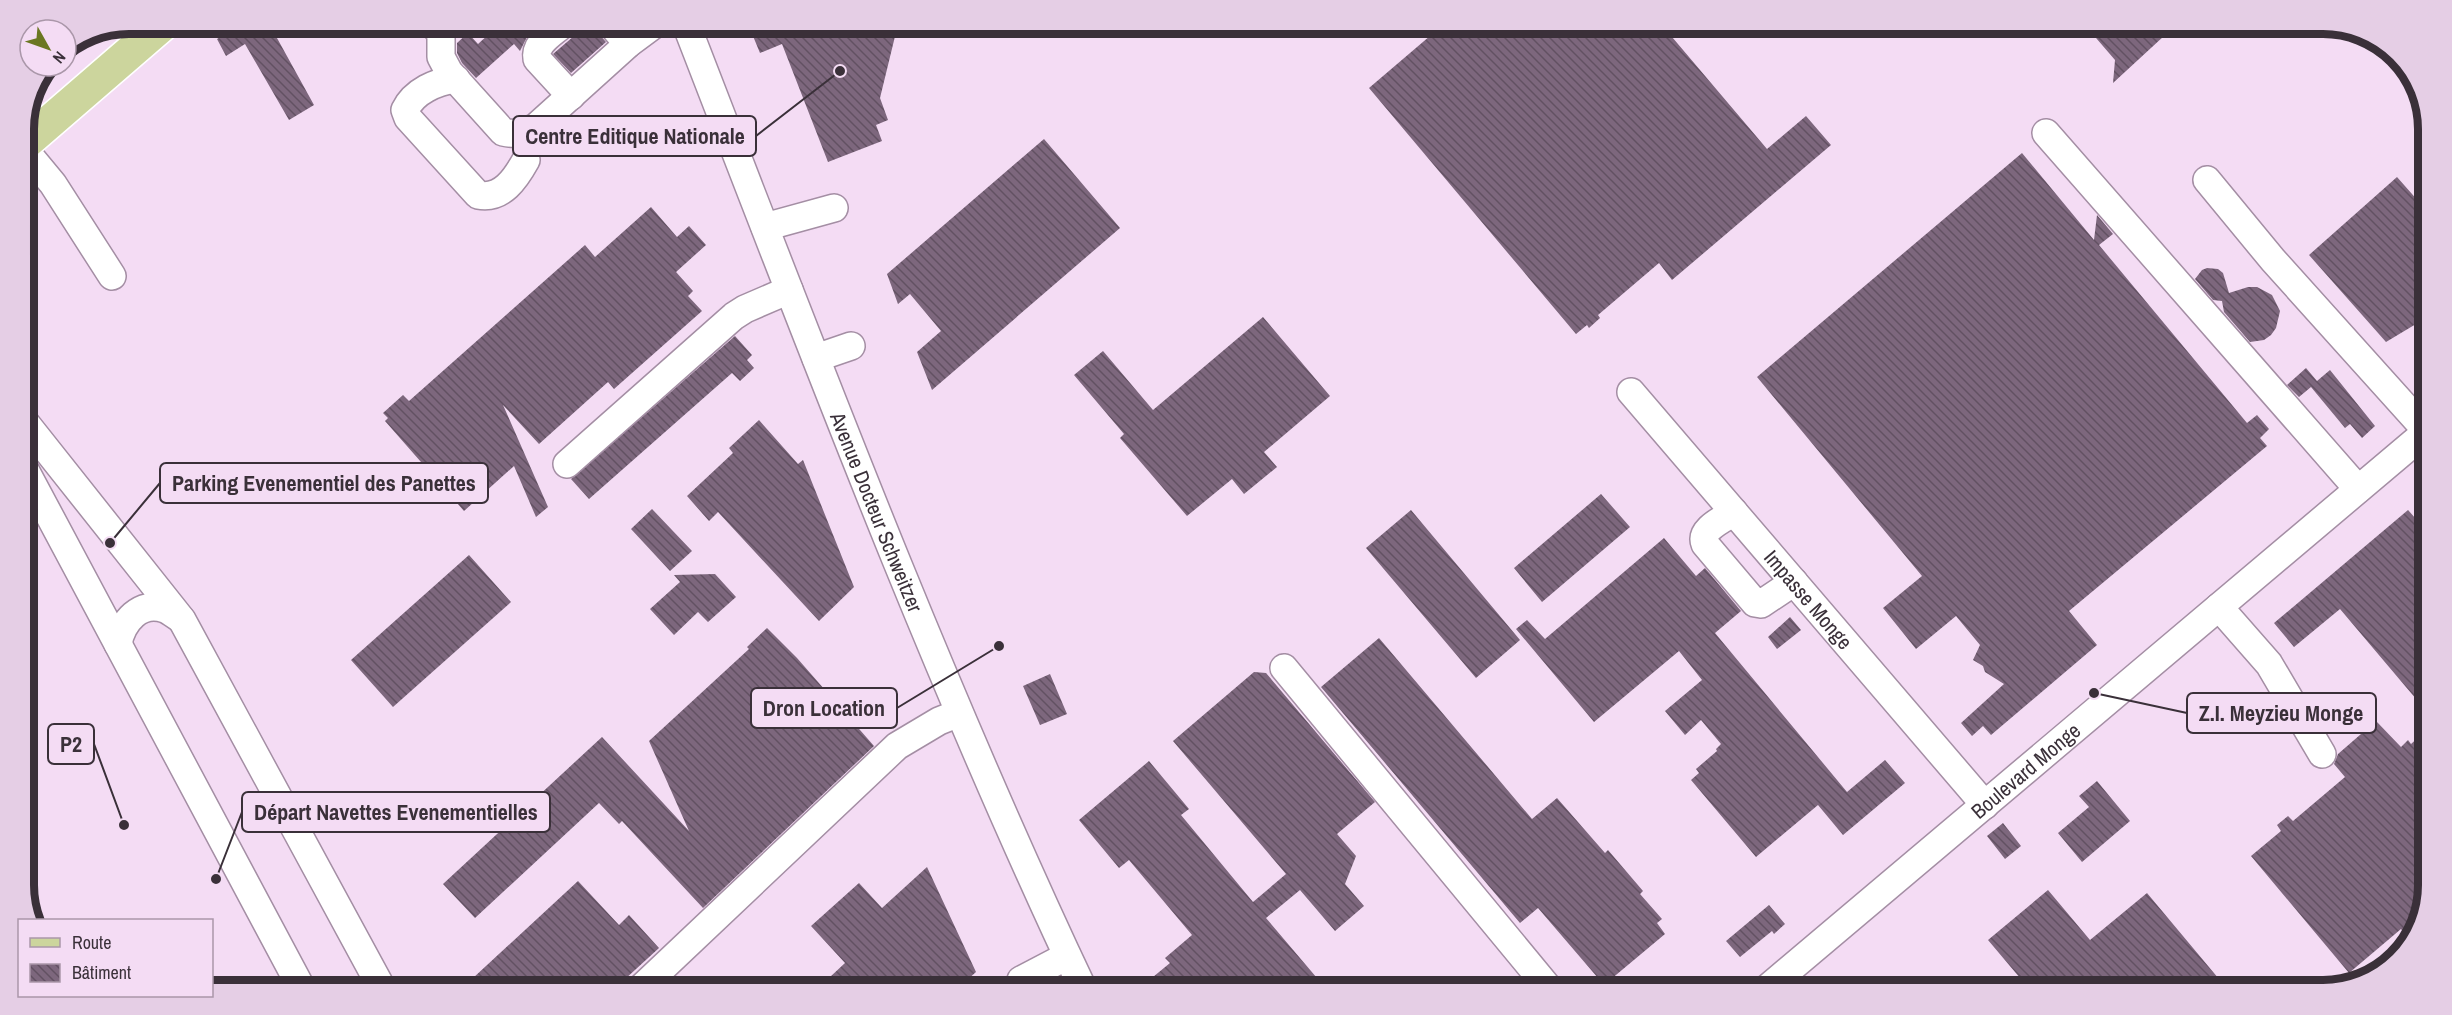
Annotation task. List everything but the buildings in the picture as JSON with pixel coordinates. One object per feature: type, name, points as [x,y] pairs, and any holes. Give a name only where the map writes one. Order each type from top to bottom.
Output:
[{"type":"main road","points":[[35,135],[151,35]]},
{"type":"street","points":[[441,35],[441,57],[456,79],[529,163],[508,186],[495,194],[478,195],[408,118],[405,110],[408,103],[438,81],[456,79]]},
{"type":"street","points":[[550,35],[538,46],[537,59],[571,96]]},
{"type":"street","points":[[620,35],[628,44]]},
{"type":"street","points":[[503,132],[525,133],[536,128],[640,35]]},
{"type":"street","name":"Avenue Docteur Schweitzer","points":[[690,35],[789,290],[959,713],[1079,980]]},
{"type":"street","points":[[2046,133],[2358,489]]},
{"type":"street","points":[[35,163],[53,184],[112,276]]},
{"type":"street","points":[[2207,180],[2273,260],[2417,422]]},
{"type":"street","points":[[765,227],[834,208]]},
{"type":"street","points":[[567,464],[734,316],[789,290]]},
{"type":"street","points":[[816,358],[851,346]]},
{"type":"street","name":"Impasse Monge","points":[[1631,392],[1985,805]]},
{"type":"street","points":[[35,435],[182,620],[378,980]]},
{"type":"street","name":"Boulevard Monge","points":[[1777,980],[2417,438]]},
{"type":"street","points":[[35,489],[297,980]]},
{"type":"street","points":[[1734,512],[1717,523],[1703,539],[1755,603],[1761,604],[1794,582]]},
{"type":"street","points":[[118,644],[120,632],[129,619],[140,610],[153,607],[166,609],[182,620]]},
{"type":"street","points":[[2219,607],[2269,664],[2322,754]]},
{"type":"street","points":[[1284,668],[1542,980]]},
{"type":"street","points":[[650,980],[897,746],[939,721],[959,713]]},
{"type":"street","points":[[1021,980],[1067,956]]},
{"type":"place","name":"Centre Editique Nationale","points":[[840,71]]},
{"type":"place","name":"Parking Evenementiel des Panettes","points":[[110,543]]},
{"type":"place","name":"Dron Location","points":[[999,646]]},
{"type":"place","name":"Z.I. Meyzieu Monge","points":[[2094,693]]},
{"type":"place","name":"P2","points":[[124,825]]},
{"type":"place","name":"Départ Navettes Evenementielles","points":[[216,879]]}]
